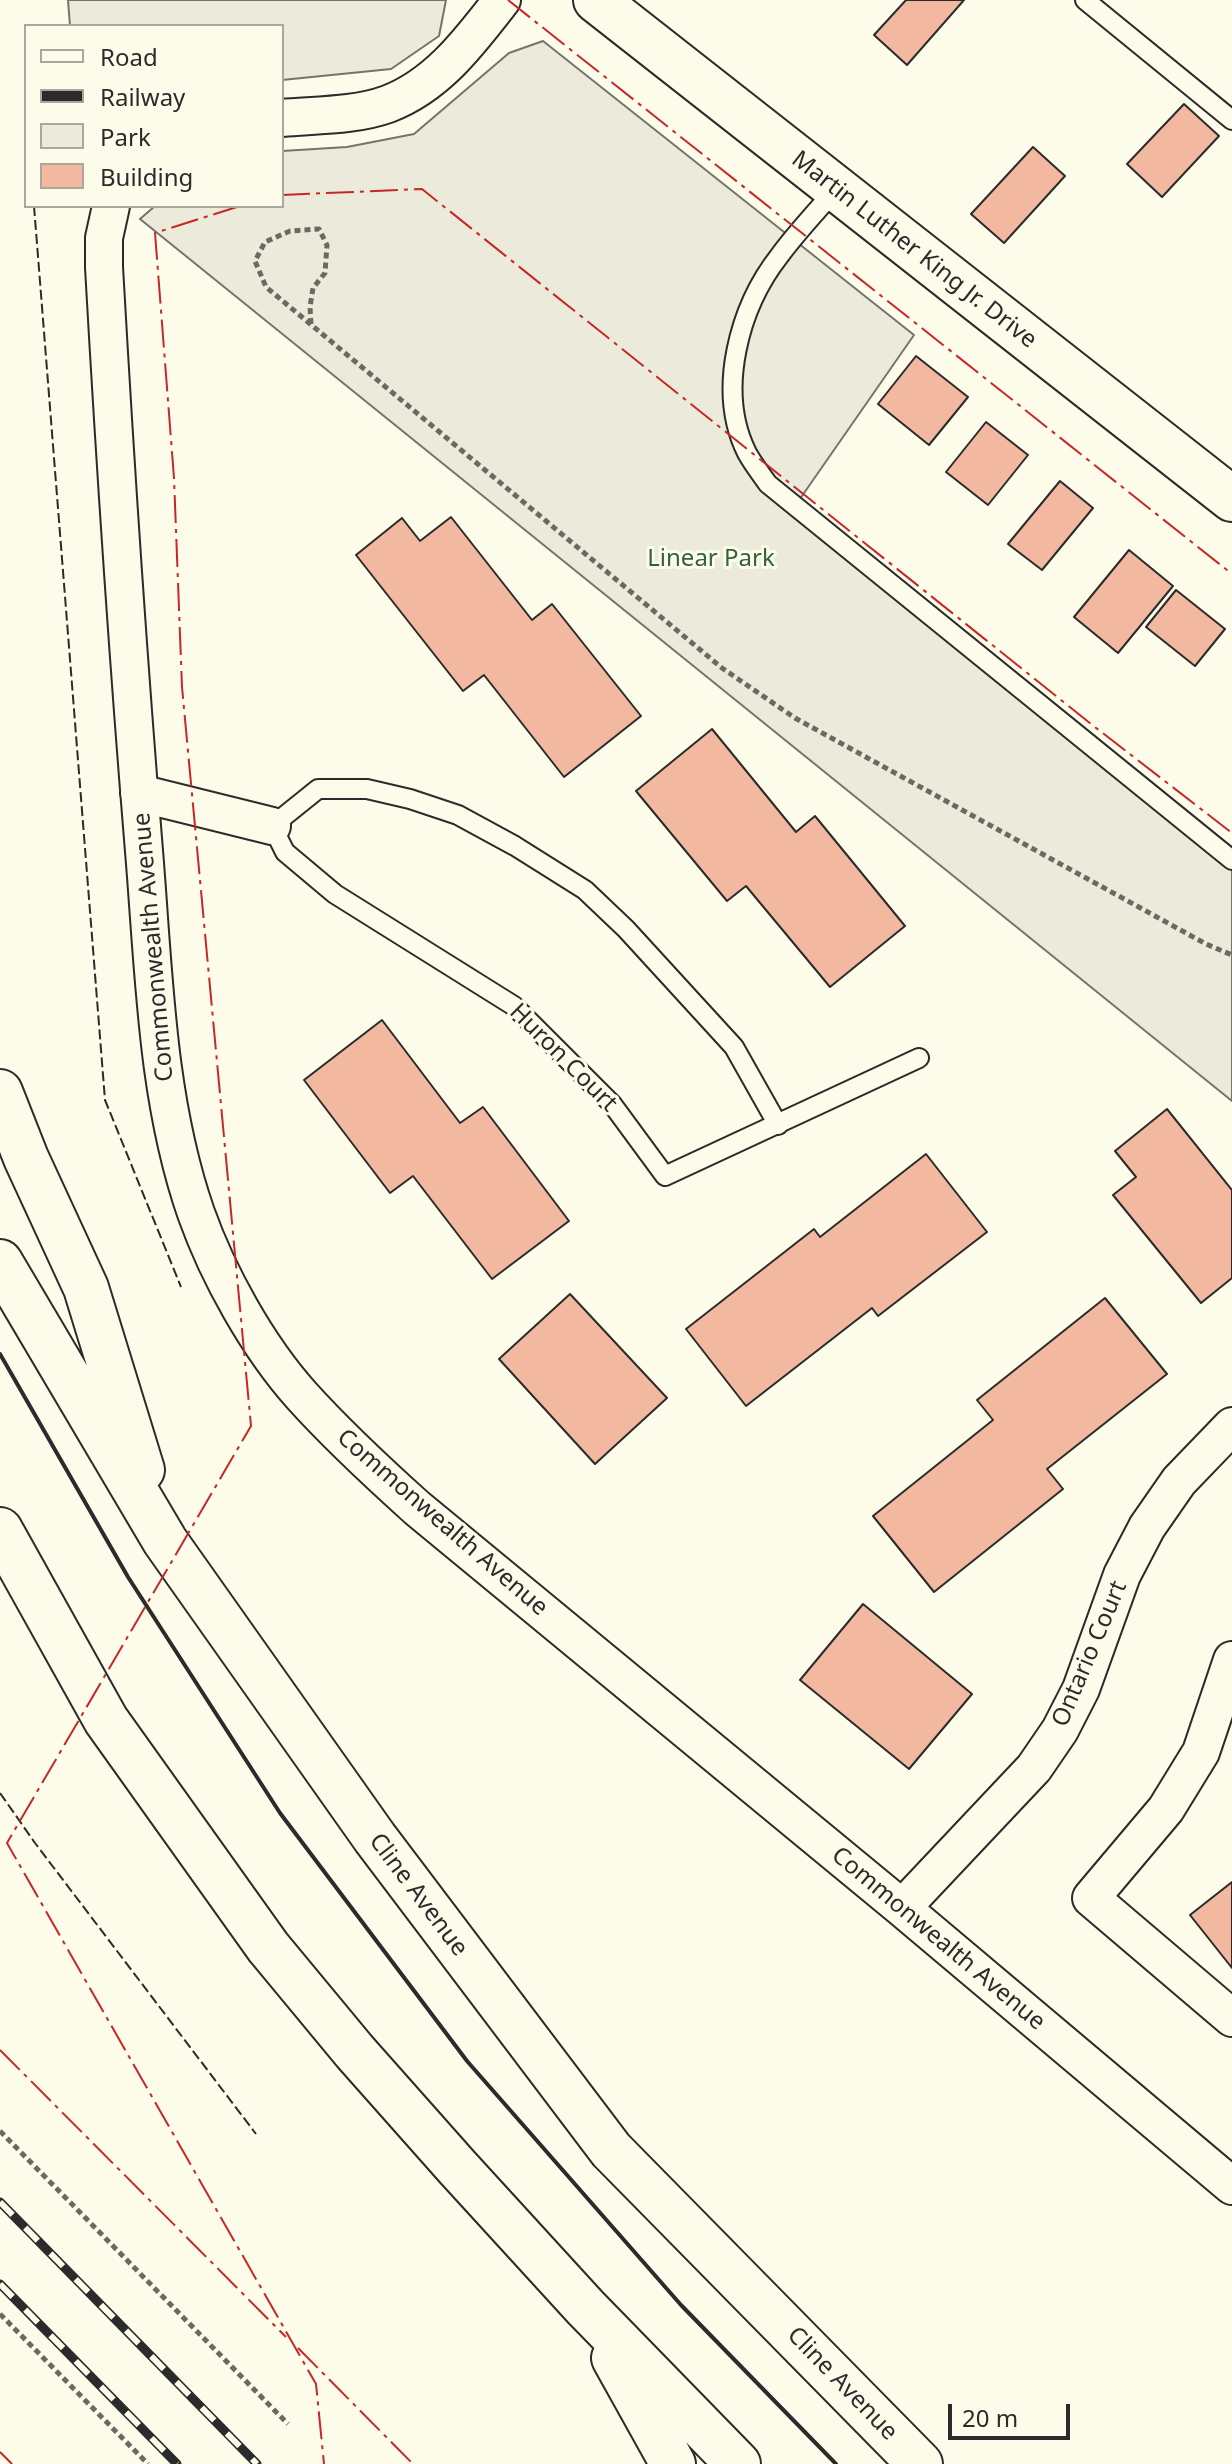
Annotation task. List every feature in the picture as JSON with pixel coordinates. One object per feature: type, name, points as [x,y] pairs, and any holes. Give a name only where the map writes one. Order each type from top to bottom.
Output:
[{"type":"main road","name":"Martin Luther King Jr. Drive","points":[[596,0],[1232,499]]},
{"type":"main road","points":[[0,1092],[26,1158],[86,1288],[165,1541]]},
{"type":"main road","name":"Cline Avenue","points":[[0,1262],[165,1541],[375,1838],[611,2150],[920,2464]]},
{"type":"main road","points":[[0,1530],[106,1720],[268,1947],[436,2144],[585,2307],[738,2464]]},
{"type":"main road","points":[[585,2307],[673,2464]]},
{"type":"street","points":[[284,118],[353,112],[387,104],[420,88],[445,68],[502,0]]},
{"type":"street","name":"Commonwealth Avenue","points":[[111,208],[104,238],[104,267],[139,793],[161,1056],[175,1139],[202,1226],[244,1313],[268,1353],[300,1394],[417,1508],[902,1908],[1232,2186]]},
{"type":"street","points":[[139,793],[272,826]]},
{"type":"street","name":"Ontario Court","points":[[902,1908],[1034,1768],[1060,1730],[1081,1689],[1122,1575],[1147,1527],[1179,1481],[1232,1426]]},
{"type":"street","points":[[1232,1660],[1201,1752],[1166,1809],[1091,1898],[1232,2018]]},
{"type":"lane","points":[[1085,0],[1232,120]]},
{"type":"lane","points":[[836,189],[778,257],[757,292],[743,328],[734,361],[733,395],[747,452],[768,484],[1232,860]]},
{"type":"lane","points":[[272,826],[318,789],[367,789],[458,815],[515,846],[585,890],[626,929],[734,1047],[778,1125]]},
{"type":"lane","name":"Huron Court","points":[[272,826],[285,852],[335,894],[514,1006],[612,1104],[665,1176],[919,1058]]},
{"type":"path","points":[[311,324],[313,288],[325,273],[327,245],[319,229],[290,231],[265,242],[255,261],[266,287],[735,677],[795,718],[1206,944],[1232,955]]},
{"type":"path","points":[[0,2131],[288,2424]]},
{"type":"path","points":[[0,2314],[148,2464]]},
{"type":"green space","points":[[68,0],[446,0],[439,36],[391,69],[284,80],[284,24],[70,24]]},
{"type":"green space","name":"Linear Park","points":[[543,41],[914,335],[795,506],[1232,860],[1232,1101],[140,219],[153,208],[284,208],[284,151],[347,147],[414,134],[509,53]]},
{"type":"building","points":[[906,0],[964,0],[907,65],[874,35]]},
{"type":"building","points":[[1184,104],[1219,136],[1162,197],[1127,164]]},
{"type":"building","points":[[1033,147],[1065,176],[1004,243],[971,214]]},
{"type":"building","points":[[916,356],[968,397],[929,445],[878,404]]},
{"type":"building","points":[[986,422],[1028,455],[988,505],[946,472]]},
{"type":"building","points":[[1060,481],[1093,508],[1042,570],[1008,544]]},
{"type":"building","points":[[451,517],[532,620],[552,604],[641,716],[564,777],[484,675],[463,691],[356,555],[402,518],[420,541]]},
{"type":"building","points":[[1129,550],[1173,586],[1118,653],[1074,617]]},
{"type":"building","points":[[1176,590],[1225,629],[1195,666],[1146,627]]},
{"type":"building","points":[[712,729],[796,832],[815,816],[905,926],[830,987],[746,886],[727,901],[636,791]]},
{"type":"building","points":[[382,1020],[460,1123],[483,1107],[569,1221],[492,1279],[413,1176],[390,1193],[304,1080]]},
{"type":"building","points":[[1167,1109],[1232,1190],[1232,1278],[1201,1303],[1113,1195],[1136,1177],[1115,1151]]},
{"type":"building","points":[[926,1154],[987,1232],[878,1316],[872,1308],[746,1406],[686,1329],[814,1229],[820,1237]]},
{"type":"building","points":[[570,1294],[667,1398],[595,1464],[499,1359]]},
{"type":"building","points":[[1105,1298],[1167,1374],[1047,1469],[1063,1489],[934,1592],[873,1516],[993,1420],[977,1400]]},
{"type":"building","points":[[863,1604],[972,1694],[909,1769],[800,1680]]},
{"type":"building","points":[[1232,1882],[1232,1968],[1190,1915]]},
{"type":"railway","points":[[0,2202],[257,2464]]},
{"type":"railway","points":[[0,2284],[177,2464]]},
{"type":"fence","points":[[34,208],[105,1100],[181,1287]]},
{"type":"fence","points":[[0,1793],[256,2134]]},
{"type":"wall","points":[[0,1354],[128,1577],[280,1813],[467,2061],[681,2305],[836,2464]]},
{"type":"power","points":[[508,0],[1232,574]]},
{"type":"power","points":[[284,195],[422,189],[1091,724],[1232,833]]},
{"type":"power","points":[[234,208],[155,233],[174,478],[182,687],[251,1426],[7,1843],[316,2384],[324,2464]]},
{"type":"power","points":[[0,2050],[286,2337]]},
{"type":"power","points":[[298,2348],[413,2464]]},
{"type":"power","points":[[0,2452],[12,2464]]}]
